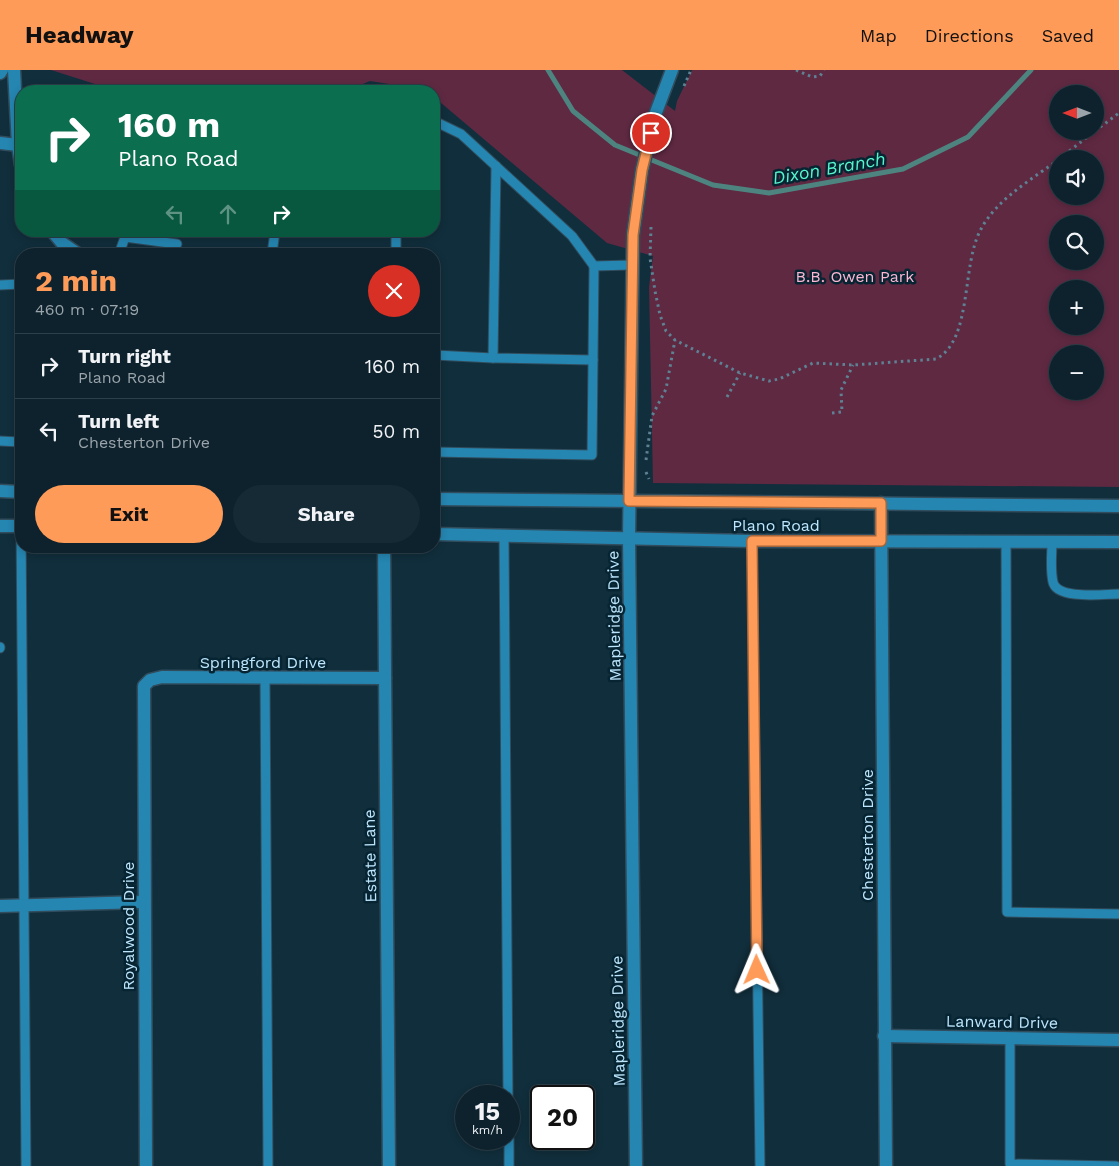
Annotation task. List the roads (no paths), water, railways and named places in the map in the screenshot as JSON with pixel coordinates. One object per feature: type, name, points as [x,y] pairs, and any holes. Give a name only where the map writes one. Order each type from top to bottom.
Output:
[{"type":"street","points":[[14,70],[15,85]]},
{"type":"street","name":"Mapleridge Drive","points":[[636,1166],[629,538],[632,265],[636,206],[656,115],[672,70]]},
{"type":"street","points":[[0,143],[15,144]]},
{"type":"street","points":[[57,237],[69,248]]},
{"type":"street","points":[[0,491],[15,492]]},
{"type":"street","name":"Plano Road","points":[[440,499],[1119,506]]},
{"type":"street","name":"Chesterton Drive","points":[[881,503],[886,1166]]},
{"type":"street","points":[[0,526],[15,526]]},
{"type":"street","name":"Plano Road","points":[[440,534],[752,541],[1119,542]]},
{"type":"street","name":"Estate Lane","points":[[384,553],[390,1166]]},
{"type":"street","name":"Springford Drive","points":[[144,686],[150,680],[162,677],[384,678]]},
{"type":"street","name":"Royalwood Drive","points":[[144,686],[143,902],[146,1166]]},
{"type":"street","points":[[0,906],[143,902]]},
{"type":"street","name":"Lanward Drive","points":[[884,1036],[1119,1040]]},
{"type":"lane","points":[[440,123],[461,134],[572,236],[594,266],[592,455],[440,452]]},
{"type":"lane","points":[[493,358],[496,166]]},
{"type":"lane","points":[[140,237],[177,244]]},
{"type":"lane","points":[[594,266],[632,265]]},
{"type":"lane","points":[[0,285],[15,284]]},
{"type":"lane","points":[[440,355],[593,360]]},
{"type":"lane","points":[[0,441],[15,442]]},
{"type":"lane","points":[[504,536],[508,1085]]},
{"type":"lane","points":[[752,541],[760,1166]]},
{"type":"lane","points":[[1006,542],[1007,912],[1119,914]]},
{"type":"lane","points":[[1052,542],[1053,583],[1058,591],[1068,594],[1119,594]]},
{"type":"lane","points":[[21,553],[26,1166]]},
{"type":"lane","points":[[265,678],[268,1166]]},
{"type":"lane","points":[[1010,1039],[1010,1165],[1116,1166]]},
{"type":"lane","points":[[509,1150],[509,1166]]},
{"type":"waterway","name":"Dixon Branch","points":[[548,70],[573,111],[615,145],[713,185],[769,193],[903,169],[968,137],[1031,70]]},
{"type":"park label","name":"B.B. Owen Park","points":[[855,276]]}]
